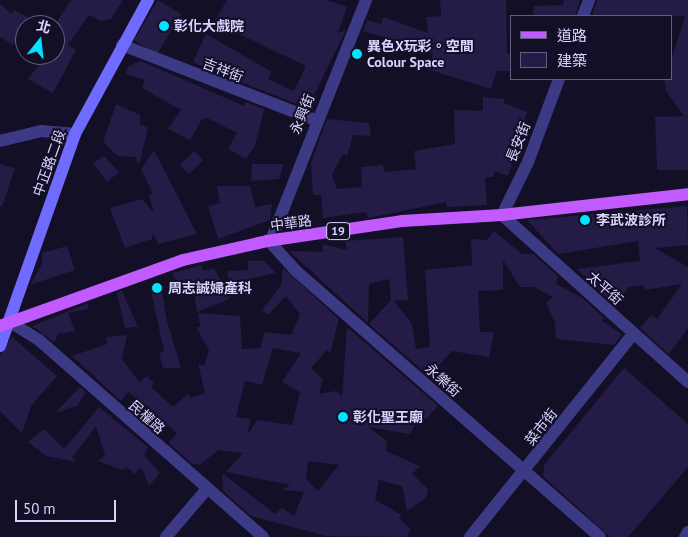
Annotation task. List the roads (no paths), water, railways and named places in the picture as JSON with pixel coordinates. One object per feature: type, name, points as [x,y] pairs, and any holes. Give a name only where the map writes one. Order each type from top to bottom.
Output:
[{"type":"main road","name":"中華路","points":[[5,324],[183,260],[270,242],[402,221],[502,215],[688,194]]},
{"type":"street","name":"中正路二段","points":[[0,346],[5,324],[75,134],[148,0]]},
{"type":"street","name":"永興街","points":[[270,242],[315,120],[366,0]]},
{"type":"street","points":[[583,15],[589,0]]},
{"type":"street","name":"吉祥街","points":[[122,45],[315,120]]},
{"type":"street","name":"長安街","points":[[502,215],[528,162],[558,80]]},
{"type":"street","points":[[0,141],[40,131],[75,134]]},
{"type":"street","name":"太平街","points":[[502,215],[688,382]]},
{"type":"street","name":"永樂街","points":[[270,242],[295,270],[600,537]]},
{"type":"street","name":"民權路","points":[[5,324],[39,340],[206,490],[263,537]]},
{"type":"street","name":"菜市街","points":[[470,537],[525,472],[633,334]]},
{"type":"street","points":[[166,537],[206,490]]},
{"type":"street","points":[[685,537],[688,532]]},
{"type":"place","name":"彰化大戲院","points":[[164,26]]},
{"type":"place","name":"異色X玩彩。空間 Colour Space","points":[[357,54]]},
{"type":"place","name":"李武波診所","points":[[585,220]]},
{"type":"place","name":"周志誠婦產科","points":[[157,288]]},
{"type":"place","name":"彰化聖王廟","points":[[343,417]]}]
